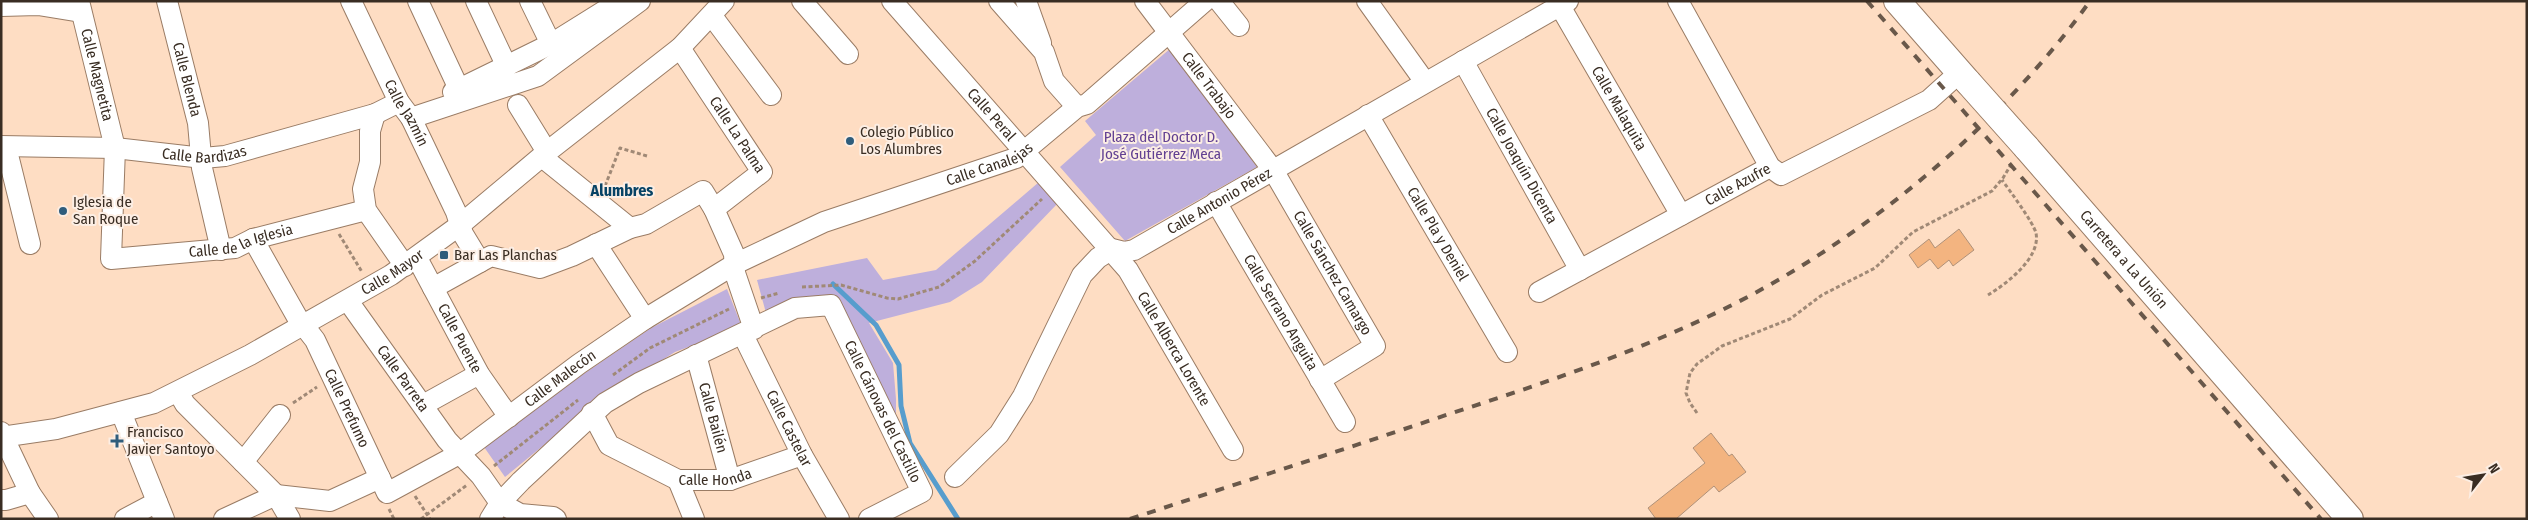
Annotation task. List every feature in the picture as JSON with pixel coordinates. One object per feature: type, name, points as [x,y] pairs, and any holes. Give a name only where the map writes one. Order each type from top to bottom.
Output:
[{"type":"main road","name":"Carretera a La Unión","points":[[1897,1],[2350,519]]},
{"type":"street","name":"Calle Blenda","points":[[167,1],[198,124],[203,158],[202,168],[221,250]]},
{"type":"street","name":"Calle Jazmín","points":[[351,1],[463,234],[480,262]]},
{"type":"street","points":[[418,1],[459,89]]},
{"type":"street","points":[[476,1],[507,67]]},
{"type":"street","points":[[530,1],[551,44]]},
{"type":"street","name":"Calle Bardizas","points":[[405,111],[507,67],[551,44],[591,9],[620,1]]},
{"type":"street","name":"Calle Bardizas","points":[[4,147],[115,148],[203,158],[225,156],[375,114],[405,111],[538,76],[640,1]]},
{"type":"street","points":[[802,1],[848,54]]},
{"type":"street","name":"Calle Peral","points":[[892,1],[1112,249]]},
{"type":"street","points":[[1000,1],[1044,52]]},
{"type":"street","points":[[1026,1],[1054,81],[1077,107]]},
{"type":"street","name":"Calle Trabajo","points":[[1145,1],[1273,170]]},
{"type":"street","name":"Calle Canalejas","points":[[735,264],[824,222],[1016,158],[1026,152],[1077,107],[1087,104],[1168,31],[1205,1]]},
{"type":"street","points":[[1219,1],[1239,26]]},
{"type":"street","points":[[1366,1],[1426,82]]},
{"type":"street","name":"Calle Azufre","points":[[1539,292],[1770,166],[1678,1]]},
{"type":"street","name":"Calle Antonio Pérez","points":[[1112,249],[1124,252],[1134,250],[1562,3]]},
{"type":"street","name":"Calle Malaquita","points":[[1562,3],[1681,215]]},
{"type":"street","points":[[1,6],[80,6]]},
{"type":"street","name":"Calle Magnetita","points":[[80,6],[115,148],[111,259]]},
{"type":"street","points":[[718,9],[771,95]]},
{"type":"street","name":"Calle Mayor","points":[[2,435],[56,429],[154,403],[348,301],[411,262],[460,225],[544,155],[680,48],[718,9]]},
{"type":"street","name":"Calle La Palma","points":[[680,48],[762,172],[714,209]]},
{"type":"street","name":"Calle Joaquín Dicenta","points":[[1463,61],[1580,270]]},
{"type":"street","points":[[1770,166],[1780,175],[1787,173],[1929,100],[1964,78]]},
{"type":"street","points":[[518,105],[544,155],[630,228]]},
{"type":"street","points":[[366,210],[363,189],[370,162],[370,131],[375,114]]},
{"type":"street","name":"Calle Pla y Deniel","points":[[1368,115],[1507,352]]},
{"type":"street","points":[[4,147],[30,244]]},
{"type":"street","name":"Calle Sánchez Camargo","points":[[1273,170],[1376,346],[1320,380]]},
{"type":"street","points":[[433,288],[491,256],[540,268],[630,228],[646,224],[703,191],[714,209],[734,254],[735,264]]},
{"type":"street","name":"Calle Serrano Anguita","points":[[1216,202],[1345,422]]},
{"type":"street","name":"Calle de la Iglesia","points":[[111,259],[235,248],[253,239],[366,210]]},
{"type":"street","name":"Calle Puente","points":[[366,210],[433,288],[479,374],[509,417]]},
{"type":"street","name":"Calle Prefumo","points":[[253,239],[297,317],[315,340],[383,486]]},
{"type":"street","points":[[596,244],[645,319]]},
{"type":"street","points":[[955,477],[999,434],[1023,396],[1082,275],[1098,258],[1112,249]]},
{"type":"street","name":"Calle Alberca Lorente","points":[[1112,249],[1128,270],[1233,450]]},
{"type":"street","name":"Calle Malecón","points":[[276,495],[330,501],[383,486],[459,454],[645,319],[735,264]]},
{"type":"street","name":"Calle Castelar","points":[[735,264],[735,273],[748,332],[802,455],[839,519]]},
{"type":"street","name":"Calle Parreta","points":[[348,301],[447,440],[480,476],[495,511]]},
{"type":"street","name":"Calle Cánovas del Castillo","points":[[748,332],[795,308],[831,305],[922,492],[869,519]]},
{"type":"street","points":[[495,511],[592,413],[605,403],[640,382],[748,332]]},
{"type":"street","name":"Calle Bailén","points":[[696,355],[730,480]]},
{"type":"street","points":[[423,404],[479,374]]},
{"type":"street","points":[[178,392],[185,404],[276,495],[290,519]]},
{"type":"street","points":[[243,462],[284,410]]},
{"type":"street","points":[[121,412],[161,510],[125,519]]},
{"type":"street","name":"Calle Honda","points":[[592,413],[609,445],[678,480],[730,480],[802,455]]},
{"type":"street","points":[[2,435],[30,493],[48,519]]},
{"type":"street","points":[[678,480],[694,519]]},
{"type":"street","points":[[1,500],[30,493]]},
{"type":"street","points":[[224,519],[276,495]]},
{"type":"street","points":[[495,511],[553,516],[556,519]]},
{"type":"path","points":[[1697,413],[1686,393],[1690,373],[1697,364],[1722,346],[1790,319],[1822,295],[1876,268],[1913,232],[1992,191],[2026,147]]},
{"type":"path","points":[[602,194],[620,148],[647,156]]},
{"type":"path","points":[[1988,295],[2002,287],[2021,270],[2035,246],[2036,232],[2002,180]]},
{"type":"path","points":[[337,232],[366,279]]},
{"type":"path","points":[[284,410],[323,383]]},
{"type":"path","points":[[412,490],[430,519]]},
{"type":"green space","name":"Plaza del Doctor D. José Gutiérrez Meca","points":[[1171,48],[1257,167],[1125,241],[1060,167],[1096,135],[1085,121]]},
{"type":"green space","points":[[1039,182],[1058,203],[982,282],[950,302],[869,323],[893,363],[896,419],[832,295],[766,313],[757,280],[867,258],[883,280],[936,270]]},
{"type":"green space","points":[[727,289],[742,327],[675,352],[600,399],[505,477],[484,447],[560,390],[651,328]]},
{"type":"building","points":[[1959,229],[1974,250],[1953,266],[1949,260],[1938,269],[1930,259],[1918,268],[1909,255],[1929,239],[1935,248]]},
{"type":"building","points":[[1711,433],[1729,456],[1732,454],[1746,472],[1719,492],[1714,486],[1676,519],[1656,519],[1648,508],[1705,463],[1693,448]]},
{"type":"waterway","points":[[833,284],[876,325],[899,365],[901,406],[910,443],[958,519]]},
{"type":"railway","points":[[1867,1],[2321,519]]},
{"type":"railway","points":[[1130,519],[1556,378],[1662,338],[1730,306],[1780,279],[1831,247],[1928,174],[2016,91],[2055,46],[2090,1]]},
{"type":"place","name":"Colegio Público Los Alumbres","points":[[850,141]]},
{"type":"place","name":"Iglesia de San Roque","points":[[63,211]]},
{"type":"place","name":"Bar Las Planchas","points":[[444,255]]},
{"type":"place","name":"Francisco Javier Santoyo","points":[[117,441]]},
{"type":"district","name":"Alumbres","points":[[622,190]]}]
